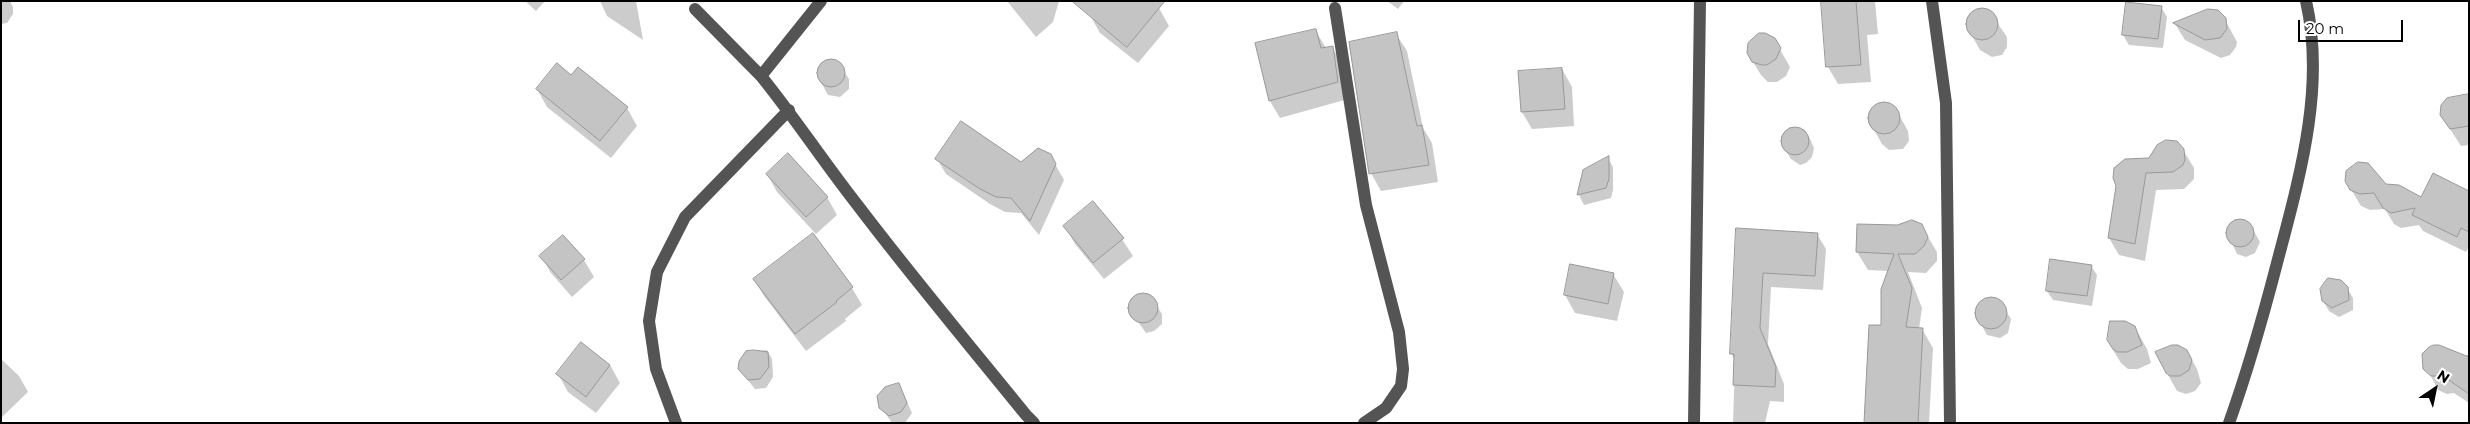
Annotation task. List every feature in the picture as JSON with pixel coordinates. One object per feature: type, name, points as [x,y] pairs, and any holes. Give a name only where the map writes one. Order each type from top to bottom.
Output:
[{"type":"street","points":[[761,76],[821,1]]},
{"type":"street","points":[[1694,423],[1700,1]]},
{"type":"street","points":[[1932,1],[1946,103],[1950,423]]},
{"type":"street","points":[[2229,423],[2249,367],[2277,262],[2311,116],[2312,30],[2306,1]]},
{"type":"street","points":[[1335,8],[1366,205],[1399,332],[1403,369],[1401,386],[1386,408],[1364,423]]},
{"type":"street","points":[[694,9],[761,76],[789,110],[798,127],[860,208],[1034,423]]},
{"type":"street","points":[[676,423],[656,369],[648,321],[658,272],[685,217],[789,110]]},
{"type":"building","points":[[1072,1],[1165,1],[1127,47]]},
{"type":"building","points":[[1821,1],[1856,1],[1861,65],[1826,67]]},
{"type":"building","points":[[2126,2],[2162,6],[2158,39],[2122,35]]},
{"type":"building","points":[[1982,8],[1988,9],[1993,13],[1997,18],[1997,30],[1993,35],[1988,39],[1982,40],[1976,39],[1971,35],[1967,30],[1966,24],[1967,18],[1971,13],[1976,9]]},
{"type":"building","points":[[2208,9],[2218,10],[2226,18],[2227,29],[2220,38],[2205,40],[2173,23]]},
{"type":"building","points":[[1316,29],[1321,48],[1333,46],[1338,82],[1269,101],[1255,43]]},
{"type":"building","points":[[1397,32],[1417,126],[1422,125],[1429,165],[1369,174],[1349,42]]},
{"type":"building","points":[[1759,33],[1765,33],[1775,38],[1781,48],[1776,59],[1767,65],[1752,62],[1747,53],[1748,43]]},
{"type":"building","points":[[831,59],[841,63],[845,73],[841,83],[831,87],[821,83],[817,73],[821,63]]},
{"type":"building","points":[[557,63],[571,75],[578,67],[628,107],[600,141],[536,89]]},
{"type":"building","points":[[1562,68],[1565,109],[1521,112],[1518,71]]},
{"type":"building","points":[[2469,94],[2469,126],[2450,129],[2440,115],[2441,105],[2447,98]]},
{"type":"building","points":[[1884,102],[1890,103],[1895,107],[1899,112],[1899,124],[1895,129],[1890,133],[1884,134],[1878,133],[1873,129],[1869,124],[1868,118],[1869,112],[1873,107],[1878,103]]},
{"type":"building","points":[[961,121],[1021,162],[1038,148],[1051,154],[1056,164],[1030,221],[1011,198],[996,197],[980,189],[935,159]]},
{"type":"building","points":[[1795,127],[1805,131],[1809,141],[1805,151],[1795,155],[1785,151],[1781,141],[1785,131]]},
{"type":"building","points":[[2166,140],[2177,141],[2184,149],[2185,160],[2183,165],[2173,172],[2146,173],[2135,244],[2108,238],[2116,186],[2113,178],[2114,168],[2125,159],[2149,158],[2157,145]]},
{"type":"building","points":[[788,153],[828,197],[806,217],[766,174]]},
{"type":"building","points":[[1609,156],[1609,179],[1606,188],[1577,195],[1583,170]]},
{"type":"building","points":[[2358,162],[2368,163],[2386,184],[2399,185],[2421,197],[2433,173],[2469,191],[2469,232],[2461,228],[2457,237],[2412,215],[2415,208],[2391,213],[2383,208],[2374,193],[2360,194],[2350,190],[2345,181],[2346,171]]},
{"type":"building","points":[[1093,201],[1124,238],[1093,263],[1063,226]]},
{"type":"building","points":[[2240,219],[2250,223],[2254,233],[2250,243],[2240,247],[2230,243],[2226,233],[2230,223]]},
{"type":"building","points":[[1912,220],[1922,224],[1928,237],[1924,246],[1915,254],[1898,254],[1912,288],[1906,327],[1923,328],[1918,423],[1864,423],[1869,325],[1881,325],[1881,289],[1894,254],[1856,252],[1857,224],[1897,225]]},
{"type":"building","points":[[1736,228],[1818,233],[1815,276],[1763,273],[1760,328],[1776,367],[1775,387],[1733,385],[1734,354],[1730,354]]},
{"type":"building","points":[[813,233],[853,287],[837,302],[795,334],[753,279]]},
{"type":"building","points":[[563,235],[585,259],[561,280],[539,256]]},
{"type":"building","points":[[2050,259],[2092,265],[2087,296],[2046,291]]},
{"type":"building","points":[[1570,264],[1614,273],[1608,304],[1564,295]]},
{"type":"building","points":[[2328,278],[2341,280],[2348,287],[2349,300],[2332,308],[2322,301],[2320,289]]},
{"type":"building","points":[[1143,293],[1153,298],[1158,308],[1153,318],[1143,323],[1133,318],[1128,308],[1133,298]]},
{"type":"building","points":[[1991,297],[1997,298],[2002,302],[2006,307],[2006,319],[2002,324],[1997,328],[1991,329],[1985,328],[1980,324],[1976,319],[1975,313],[1976,307],[1980,302],[1985,298]]},
{"type":"building","points":[[2110,321],[2125,321],[2135,326],[2142,345],[2127,352],[2117,352],[2113,349],[2107,340]]},
{"type":"building","points":[[581,342],[610,365],[586,397],[556,374]]},
{"type":"building","points":[[2172,345],[2178,345],[2187,350],[2192,360],[2189,370],[2180,376],[2170,376],[2166,373],[2155,352]]},
{"type":"building","points":[[2434,345],[2439,345],[2469,357],[2469,394],[2443,376],[2431,376],[2423,369],[2422,354]]},
{"type":"building","points":[[746,351],[768,352],[769,367],[760,379],[748,380],[738,369],[739,361]]},
{"type":"building","points":[[899,383],[907,403],[901,412],[889,416],[879,408],[877,396],[885,387]]}]
